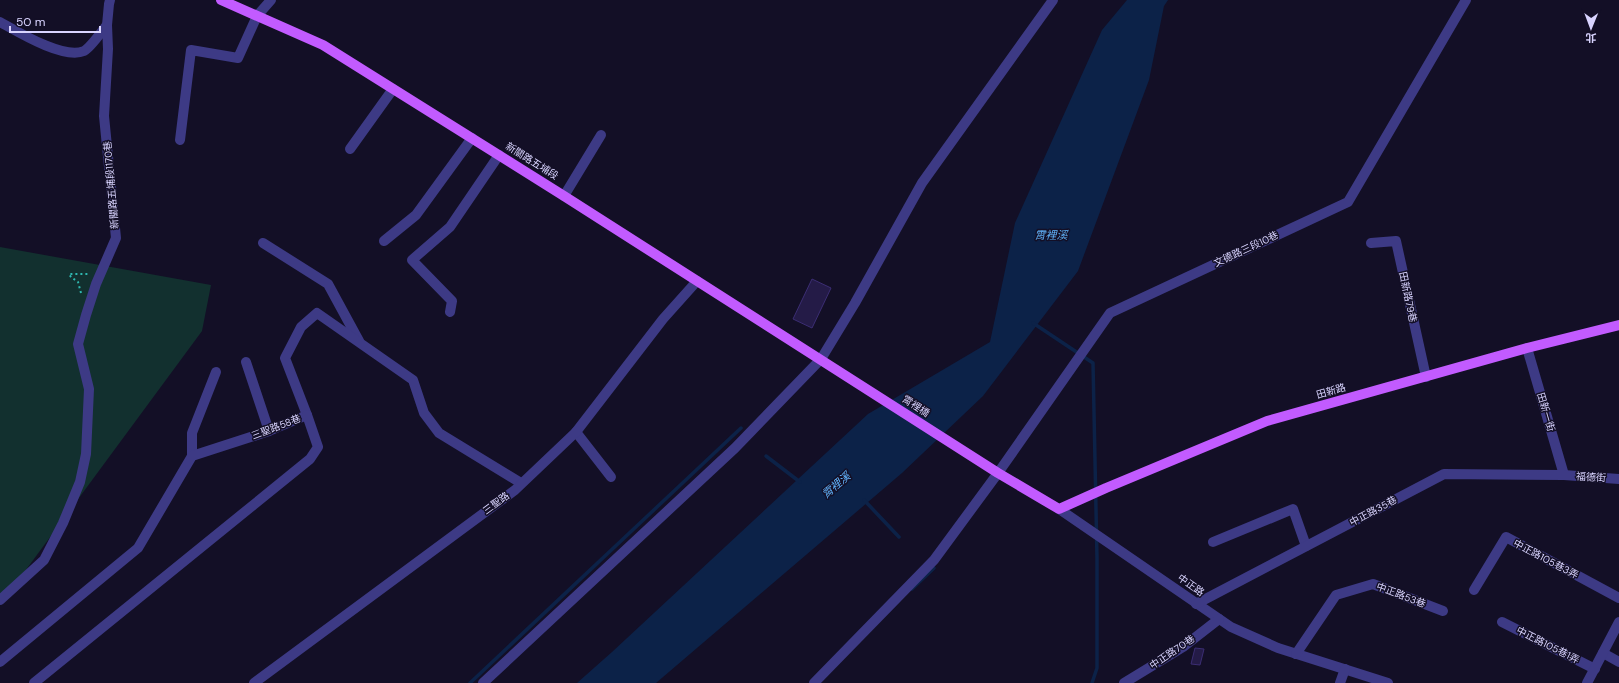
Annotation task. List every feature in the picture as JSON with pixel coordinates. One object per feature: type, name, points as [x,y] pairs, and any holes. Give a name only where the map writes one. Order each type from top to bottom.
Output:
[{"type":"main road","name":"新關路五埔段","points":[[221,0],[323,45],[500,155],[821,359]]},
{"type":"main road","name":"田新路","points":[[1059,509],[1267,421],[1528,348],[1619,325]]},
{"type":"main road","name":"霄裡橋","points":[[821,359],[998,473]]},
{"type":"main road","name":"中正路","points":[[998,473],[1059,509]]},
{"type":"street","name":"新關路五埔段1170巷","points":[[0,600],[44,560],[63,523],[80,482],[86,454],[89,389],[78,344],[86,315],[101,273],[116,238],[104,116],[108,49],[108,4],[110,0]]},
{"type":"street","points":[[180,140],[191,50],[238,58],[257,16],[271,0]]},
{"type":"street","points":[[483,683],[735,448],[821,359],[922,183],[1053,0]]},
{"type":"street","name":"文德路三段10巷","points":[[814,683],[934,560],[998,473],[1110,313],[1348,202],[1466,0]]},
{"type":"street","points":[[0,22],[22,34],[59,50],[72,52],[86,50],[107,25]]},
{"type":"street","points":[[350,149],[394,89]]},
{"type":"street","points":[[564,196],[601,135]]},
{"type":"street","points":[[384,241],[416,215],[472,138]]},
{"type":"street","points":[[450,312],[452,301],[412,260],[450,227],[500,155]]},
{"type":"street","name":"田新路79巷","points":[[1371,243],[1396,241],[1426,377]]},
{"type":"street","points":[[263,243],[328,284],[361,343]]},
{"type":"street","name":"三聖路","points":[[254,683],[515,490],[576,432],[663,319],[697,281]]},
{"type":"street","name":"三聖路58巷","points":[[192,456],[269,431],[307,416],[285,358],[301,327],[317,313],[413,380],[424,413],[439,433],[521,483]]},
{"type":"street","name":"田新一街","points":[[1528,348],[1564,475]]},
{"type":"street","points":[[246,362],[269,431]]},
{"type":"street","points":[[0,662],[138,548],[192,456],[192,433],[216,372]]},
{"type":"street","points":[[34,683],[310,459],[318,448],[307,416]]},
{"type":"street","points":[[576,432],[611,477]]},
{"type":"street","name":"中正路35巷","points":[[1196,604],[1444,474],[1564,475]]},
{"type":"street","name":"福德街","points":[[1564,475],[1619,479]]},
{"type":"street","name":"中正路","points":[[1059,509],[1231,627],[1278,648],[1388,683]]},
{"type":"street","points":[[1213,542],[1293,509],[1306,546]]},
{"type":"street","name":"中正路105巷3弄","points":[[1474,590],[1506,537],[1619,598]]},
{"type":"street","name":"中正路53巷","points":[[1296,654],[1336,595],[1372,584],[1443,611]]},
{"type":"street","name":"中正路70巷","points":[[1124,683],[1183,647],[1218,619]]},
{"type":"street","name":"中正路105巷1弄","points":[[1502,622],[1595,669]]},
{"type":"street","points":[[1587,683],[1619,622]]},
{"type":"street","points":[[1603,653],[1619,662]]},
{"type":"street","points":[[1340,683],[1345,669]]},
{"type":"path","points":[[81,295],[78,282],[69,274],[80,275],[101,273]]},
{"type":"green space","points":[[0,247],[211,285],[202,331],[0,605]]},
{"type":"water","name":"霄裡溪","points":[[1127,0],[1168,0],[1164,6],[1149,80],[1078,271],[983,396],[902,473],[656,683],[577,683],[868,414],[990,342],[1015,223],[1102,30]]},
{"type":"building","points":[[812,279],[831,288],[812,328],[793,319]]},
{"type":"building","points":[[1195,648],[1204,649],[1200,665],[1191,664]]},
{"type":"waterway","points":[[1033,323],[1093,363],[1097,558],[1097,668],[1092,683]]},
{"type":"waterway","points":[[470,683],[741,428]]},
{"type":"waterway","points":[[766,456],[800,482]]},
{"type":"waterway","points":[[864,500],[899,537]]},
{"type":"waterway","points":[[912,589],[934,568]]}]
